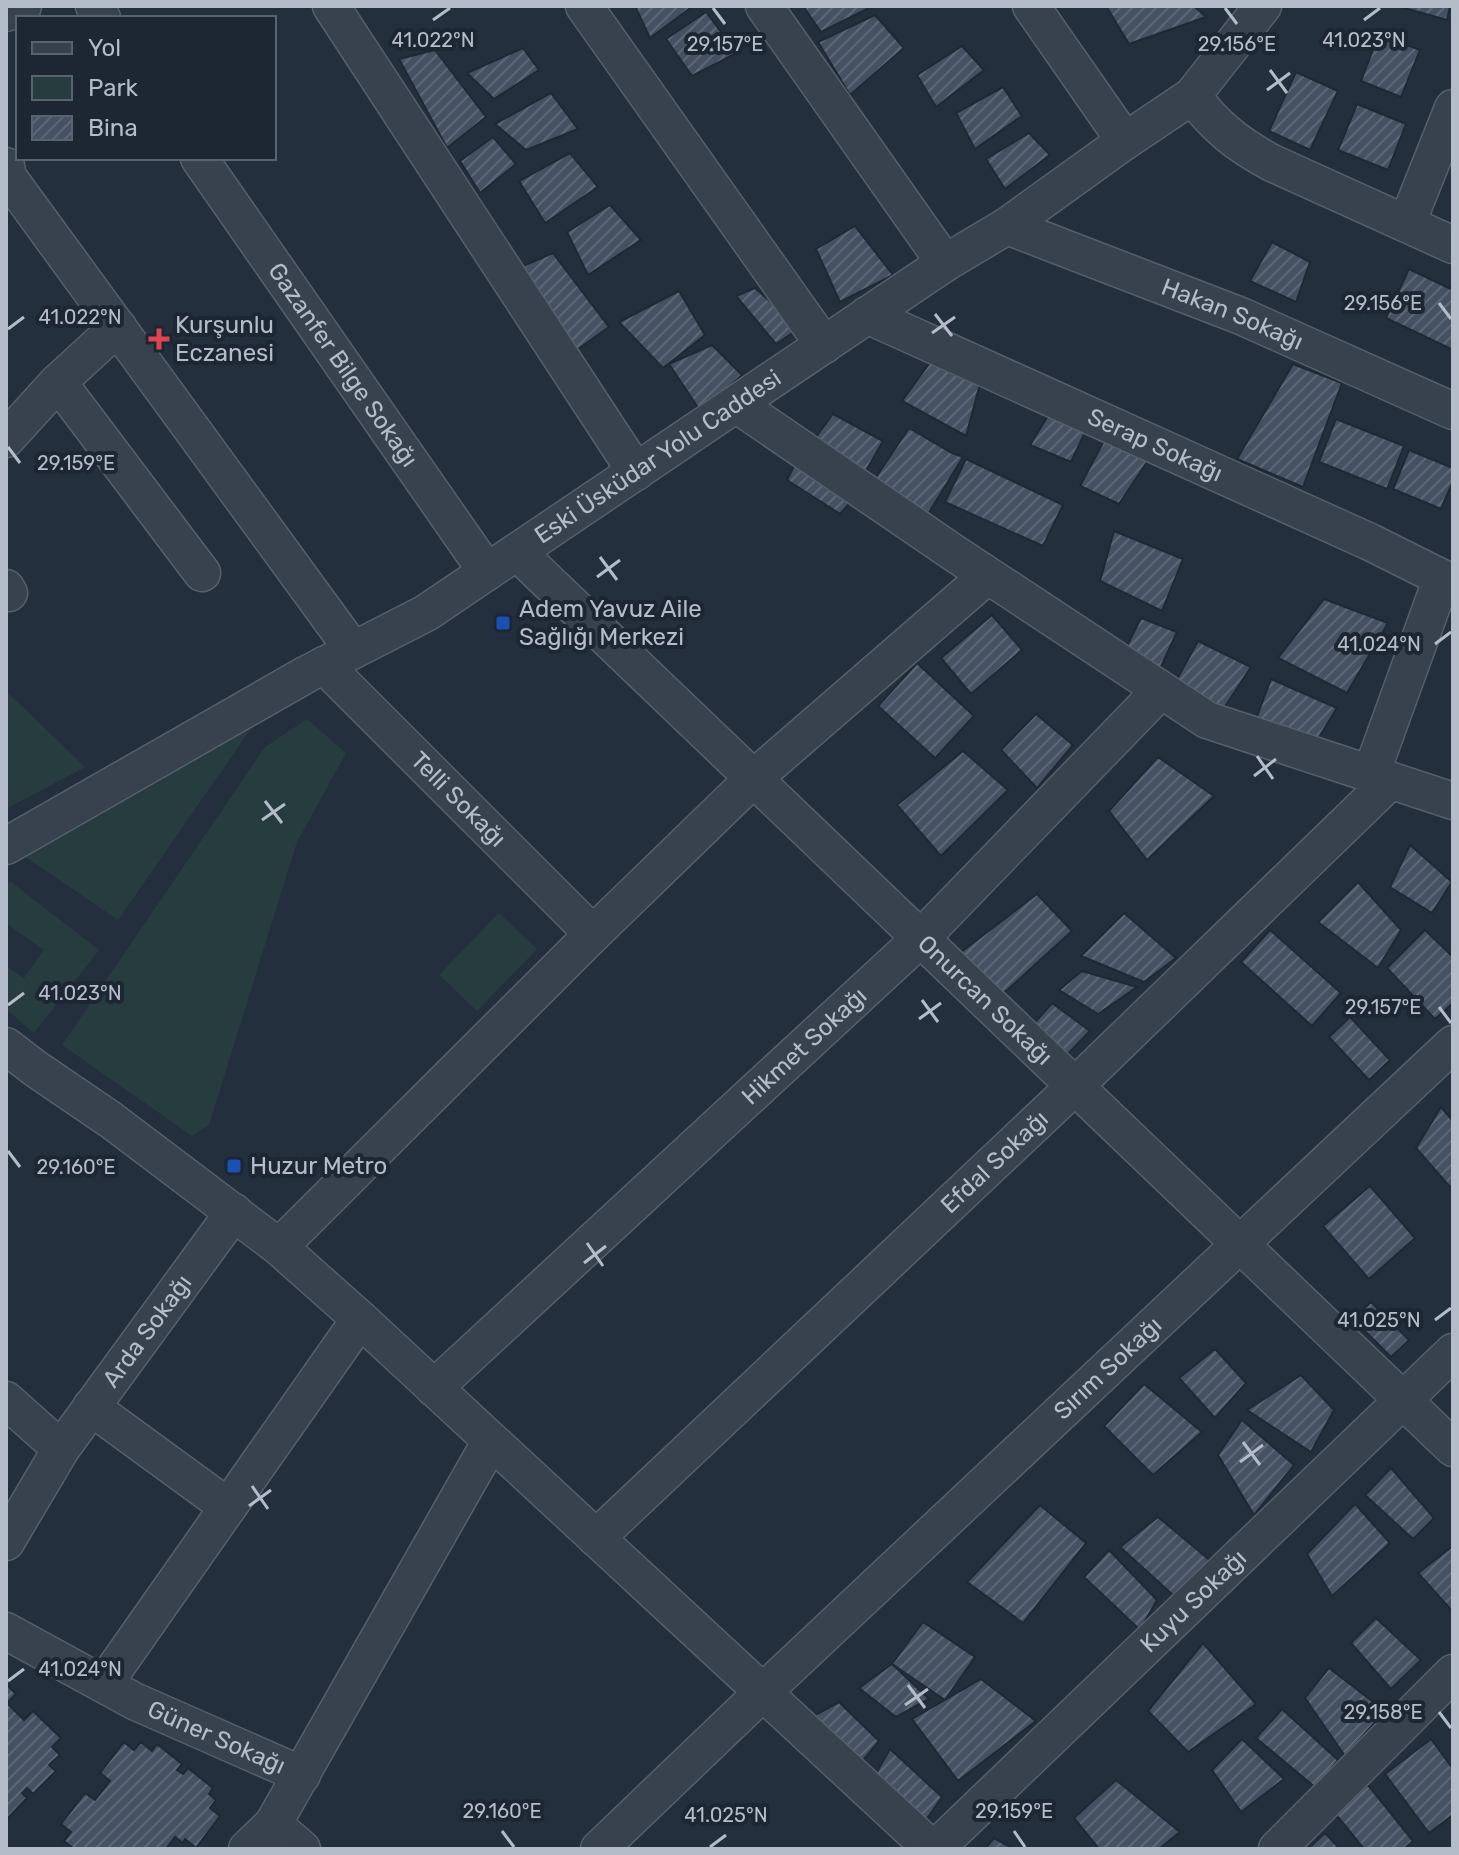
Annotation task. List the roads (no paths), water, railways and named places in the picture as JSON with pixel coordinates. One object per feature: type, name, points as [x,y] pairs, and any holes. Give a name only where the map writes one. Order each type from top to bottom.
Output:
[{"type":"street","points":[[6,13],[23,6]]},
{"type":"street","points":[[331,6],[636,472]]},
{"type":"street","points":[[584,6],[824,345]]},
{"type":"street","points":[[764,6],[945,263]]},
{"type":"street","points":[[1031,6],[1125,141]]},
{"type":"street","name":"Eski Üsküdar Yolu Caddesi","points":[[6,846],[338,658],[426,613],[945,263],[1007,226],[1192,96],[1252,11]]},
{"type":"street","points":[[1192,96],[1229,136],[1250,151],[1453,245]]},
{"type":"street","points":[[1407,223],[1453,108]]},
{"type":"street","name":"Gazanfer Bilge Sokağı","points":[[200,160],[487,572]]},
{"type":"street","name":"Telli Sokağı","points":[[6,166],[18,216],[118,327],[338,658],[593,934]]},
{"type":"street","name":"Hakan Sokağı","points":[[1007,226],[1241,316],[1453,411]]},
{"type":"street","name":"Serap Sokağı","points":[[867,315],[1370,542],[1449,571]]},
{"type":"street","points":[[6,439],[58,382],[118,327]]},
{"type":"street","points":[[58,382],[202,573]]},
{"type":"street","points":[[736,404],[987,576],[1207,720],[1453,801]]},
{"type":"street","name":"Onurcan Sokağı","points":[[517,552],[1453,1448]]},
{"type":"street","points":[[1380,778],[1449,571]]},
{"type":"street","points":[[279,1247],[754,778],[987,576]]},
{"type":"street","name":"Hikmet Sokağı","points":[[434,1388],[921,938],[1161,690]]},
{"type":"street","name":"Efdal Sokağı","points":[[596,1538],[1075,1086],[1380,778]]},
{"type":"street","name":"Sırım Sokağı","points":[[599,1849],[1453,1044]]},
{"type":"street","points":[[6,1046],[21,1065],[111,1120],[279,1247],[934,1849]]},
{"type":"street","name":"Arda Sokağı","points":[[6,1542],[61,1449],[234,1212]]},
{"type":"street","points":[[104,1684],[360,1319]]},
{"type":"street","name":"Kuyu Sokağı","points":[[934,1849],[1453,1352]]},
{"type":"street","points":[[6,1400],[61,1449]]},
{"type":"street","points":[[91,1407],[228,1507]]},
{"type":"street","points":[[247,1849],[273,1824],[491,1441]]},
{"type":"street","name":"Güner Sokağı","points":[[6,1631],[134,1701],[302,1775]]},
{"type":"street","points":[[1277,1849],[1453,1673]]},
{"type":"street","points":[[273,1824],[302,1849]]},
{"type":"place","name":"Kurşunlu Eczanesi","points":[[159,339]]},
{"type":"place","name":"Adem Yavuz Aile Sağlığı Merkezi","points":[[503,623]]},
{"type":"place","name":"Huzur Metro","points":[[234,1166]]}]
